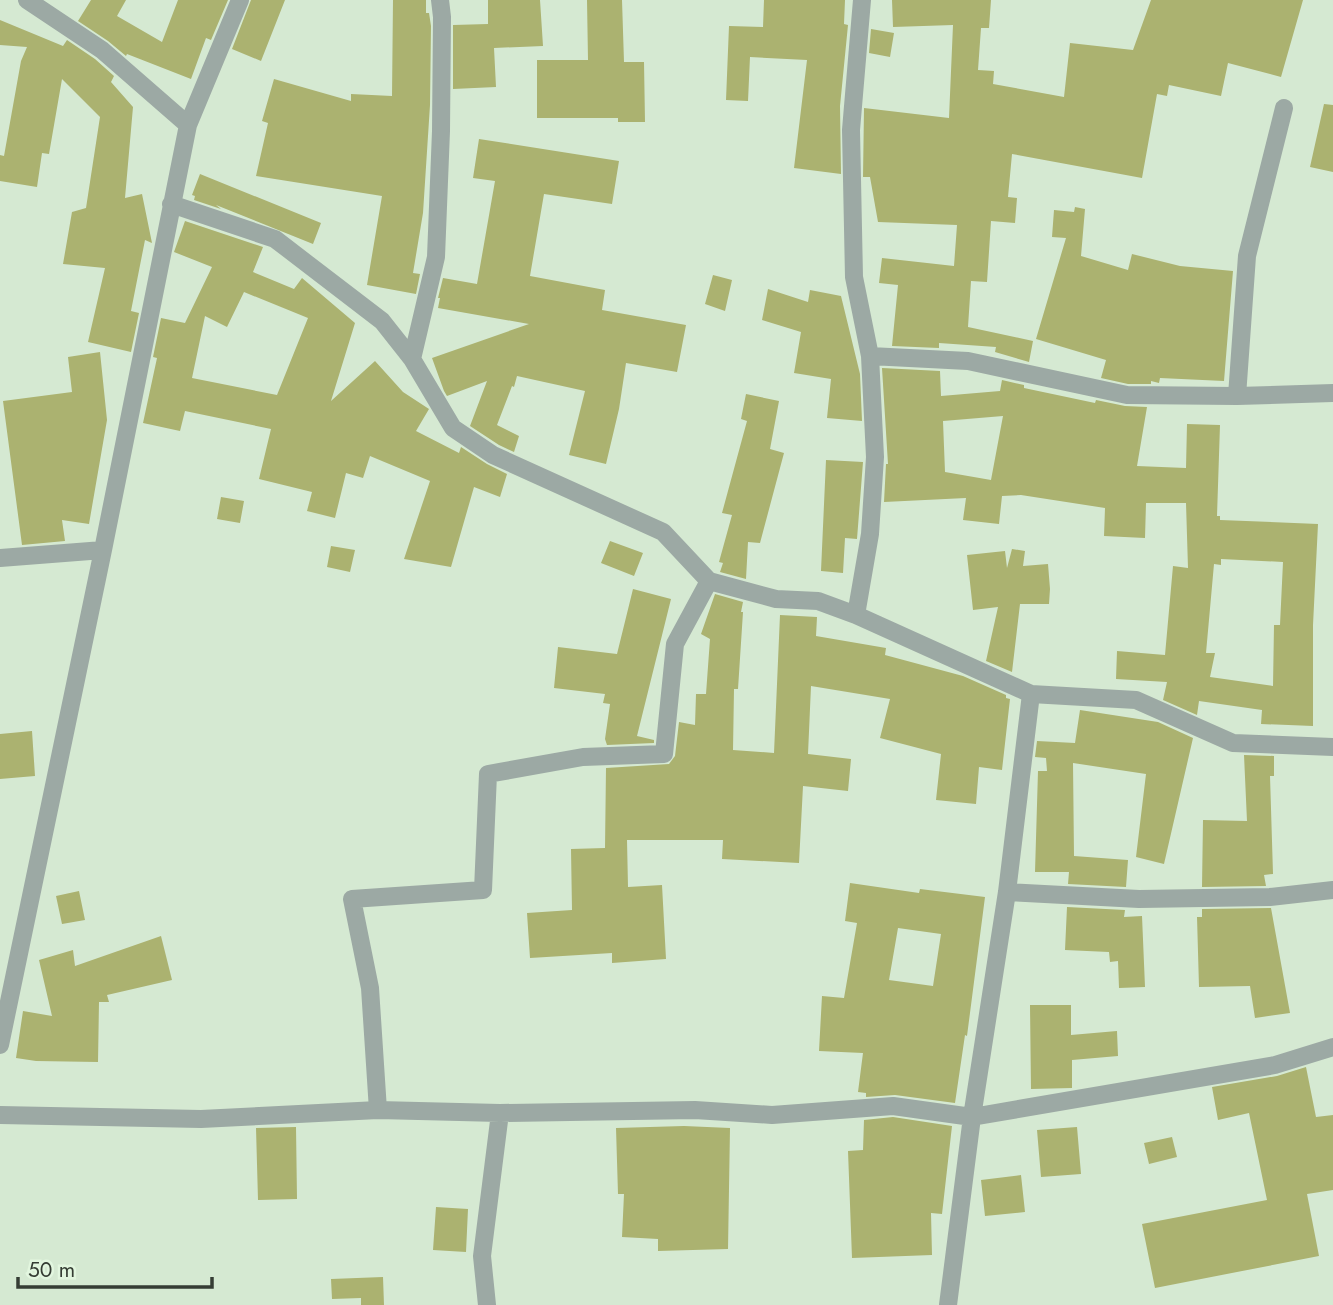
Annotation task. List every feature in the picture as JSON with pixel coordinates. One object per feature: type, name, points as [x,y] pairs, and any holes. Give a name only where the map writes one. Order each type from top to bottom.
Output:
[{"type":"street","points":[[27,0],[102,50],[188,125]]},
{"type":"street","points":[[0,1045],[5,1002],[103,550],[188,125],[240,0]]},
{"type":"street","points":[[412,359],[436,257],[441,131],[440,0]]},
{"type":"street","points":[[856,615],[870,534],[875,457],[870,356],[854,276],[851,130],[862,0]]},
{"type":"street","points":[[1237,396],[1247,256],[1284,108]]},
{"type":"street","points":[[171,204],[275,239],[382,321],[412,359],[453,428],[493,456],[663,532],[709,581],[776,599],[818,601],[856,615],[1031,694],[1136,700],[1233,743],[1333,747]]},
{"type":"street","points":[[870,356],[968,361],[1126,395],[1333,393]]},
{"type":"street","points":[[0,558],[103,550]]},
{"type":"street","points":[[378,1111],[370,988],[352,899],[483,890],[488,774],[583,757],[664,754],[675,644],[709,581]]},
{"type":"street","points":[[948,1305],[972,1117],[1007,892],[1031,694]]},
{"type":"street","points":[[1007,892],[1139,899],[1270,897],[1333,890]]},
{"type":"street","points":[[0,1115],[201,1119],[378,1111],[500,1113],[695,1110],[772,1115],[893,1106],[972,1117],[1275,1065],[1333,1047]]},
{"type":"street","points":[[487,1305],[482,1256],[500,1113]]},
{"type":"building","points":[[91,0],[126,0],[117,16],[162,42],[178,0],[228,0],[211,40],[206,38],[191,79],[127,54],[126,56],[78,21]]},
{"type":"building","points":[[251,0],[285,0],[261,61],[232,49]]},
{"type":"building","points":[[393,0],[426,0],[426,13],[429,13],[431,26],[430,105],[423,213],[413,273],[420,274],[416,294],[367,285],[382,196],[256,176],[268,123],[262,121],[274,79],[351,101],[351,94],[392,96]]},
{"type":"building","points":[[488,0],[540,0],[543,46],[494,48],[496,87],[453,89],[453,25],[488,24]]},
{"type":"building","points":[[587,0],[622,0],[624,62],[644,62],[645,122],[618,122],[618,118],[537,118],[537,60],[588,60]]},
{"type":"building","points":[[764,0],[845,0],[844,24],[848,25],[840,106],[841,174],[794,168],[807,60],[750,57],[748,101],[726,100],[729,26],[763,27]]},
{"type":"building","points":[[892,0],[991,0],[989,28],[981,28],[978,70],[994,71],[993,84],[1064,97],[1070,43],[1133,50],[1151,0],[1303,0],[1281,77],[1228,63],[1221,96],[1169,85],[1167,96],[1157,94],[1142,178],[1012,154],[1008,197],[1017,198],[1015,223],[991,221],[987,282],[971,281],[968,327],[1033,341],[1029,362],[995,352],[996,347],[939,343],[939,348],[892,346],[898,285],[879,283],[882,258],[954,266],[957,225],[878,222],[870,177],[863,177],[864,108],[949,118],[953,25],[893,27]]},
{"type":"building","points":[[0,20],[63,46],[67,40],[114,76],[111,82],[133,107],[125,198],[142,194],[152,243],[145,240],[131,311],[139,313],[131,352],[88,342],[105,268],[63,264],[72,212],[86,208],[100,117],[62,79],[49,154],[42,153],[37,187],[0,181],[0,155],[4,156],[21,61],[27,47],[0,45]]},
{"type":"building","points":[[871,29],[894,33],[890,57],[869,53]]},
{"type":"building","points":[[1324,104],[1333,105],[1333,172],[1310,167]]},
{"type":"building","points":[[479,139],[619,161],[612,204],[544,194],[530,276],[605,290],[602,310],[686,325],[677,372],[626,363],[606,464],[569,455],[585,391],[517,376],[497,425],[519,436],[514,452],[470,426],[487,381],[447,396],[444,391],[432,358],[529,324],[438,308],[443,278],[477,284],[495,181],[473,178]]},
{"type":"building","points":[[200,174],[321,223],[313,244],[216,205],[221,209],[194,200],[195,196],[192,195]]},
{"type":"building","points":[[1075,207],[1085,209],[1081,256],[1128,270],[1132,254],[1180,266],[1233,271],[1224,381],[1160,378],[1159,383],[1151,381],[1151,384],[1128,384],[1101,378],[1106,360],[1036,339],[1066,238],[1052,237],[1054,210],[1074,212]]},
{"type":"building","points":[[185,221],[263,247],[253,272],[294,289],[302,278],[355,323],[331,401],[375,361],[403,392],[429,409],[416,431],[459,453],[461,447],[507,474],[500,497],[474,487],[451,567],[404,559],[430,481],[370,456],[363,478],[346,473],[335,518],[307,511],[312,492],[259,479],[271,429],[185,411],[180,431],[143,423],[157,358],[153,357],[161,318],[185,323],[212,267],[174,252]],"holes":[[[244,292],[308,318],[277,395],[192,378],[205,316],[227,327]]]},
{"type":"building","points":[[713,275],[732,280],[725,311],[705,304]]},
{"type":"building","points":[[768,289],[808,302],[810,290],[841,296],[860,374],[862,421],[827,418],[831,379],[794,373],[801,332],[762,320]]},
{"type":"building","points":[[100,352],[107,420],[89,524],[62,520],[65,541],[22,545],[3,401],[72,392],[68,357]]},
{"type":"building","points":[[882,368],[940,371],[941,396],[1000,391],[1002,380],[1024,385],[1024,388],[1095,403],[1096,400],[1147,407],[1137,466],[1186,468],[1187,424],[1220,425],[1217,516],[1220,516],[1220,520],[1318,524],[1313,625],[1313,726],[1261,724],[1262,710],[1199,701],[1197,715],[1163,700],[1167,682],[1116,679],[1117,651],[1165,655],[1173,566],[1188,568],[1186,503],[1146,503],[1145,538],[1104,536],[1105,508],[1021,495],[1002,496],[999,524],[963,520],[966,498],[884,502],[888,464]],"holes":[[[1003,416],[991,480],[945,472],[943,421]],[[1221,559],[1283,562],[1280,625],[1274,625],[1273,686],[1210,677],[1215,653],[1206,653],[1214,564],[1221,565]]]},
{"type":"building","points":[[746,394],[779,401],[770,449],[784,453],[760,543],[748,542],[746,579],[720,572],[723,563],[719,562],[732,515],[722,513],[747,421],[741,419]]},
{"type":"building","points":[[826,460],[863,462],[857,539],[845,538],[843,573],[821,571]]},
{"type":"building","points":[[221,497],[244,501],[240,523],[217,519]]},
{"type":"building","points":[[610,541],[643,553],[634,576],[601,563]]},
{"type":"building","points":[[331,546],[355,550],[350,572],[327,567]]},
{"type":"building","points":[[1012,549],[1025,551],[1023,566],[1048,564],[1050,589],[1049,604],[1020,604],[1012,672],[986,661],[998,607],[973,610],[967,555],[1005,551],[1007,568]]},
{"type":"building","points":[[633,589],[671,599],[637,736],[654,740],[654,743],[607,745],[605,739],[610,704],[603,703],[605,694],[554,688],[558,647],[617,654]]},
{"type":"building","points":[[715,594],[743,602],[738,689],[734,689],[733,750],[774,753],[780,615],[817,617],[816,636],[886,648],[885,655],[963,676],[1006,695],[1006,698],[1010,699],[1002,770],[979,767],[976,804],[936,800],[941,754],[880,738],[890,699],[811,686],[808,754],[851,759],[848,791],[803,786],[799,863],[722,859],[723,840],[627,840],[628,887],[662,885],[666,959],[612,963],[612,953],[530,958],[527,913],[572,910],[571,849],[605,848],[606,768],[669,764],[675,756],[679,722],[695,725],[696,694],[706,694],[710,639],[701,634]]},
{"type":"building","points":[[1080,710],[1158,722],[1193,738],[1164,864],[1136,857],[1146,774],[1073,763],[1074,856],[1128,860],[1126,887],[1068,884],[1069,872],[1035,872],[1038,771],[1047,771],[1046,758],[1035,757],[1037,741],[1075,743]]},
{"type":"building","points":[[32,731],[35,776],[0,779],[0,734]]},
{"type":"building","points":[[1244,755],[1274,756],[1274,776],[1270,776],[1273,874],[1264,875],[1266,886],[1202,887],[1203,820],[1247,821]]},
{"type":"building","points":[[850,883],[919,893],[920,889],[985,897],[967,1036],[965,1035],[955,1103],[895,1095],[866,1097],[866,1093],[858,1092],[863,1053],[819,1051],[822,996],[844,998],[857,923],[845,921]],"holes":[[[898,928],[941,934],[933,986],[889,980]]]},
{"type":"building","points":[[79,891],[85,920],[62,924],[56,896]]},
{"type":"building","points":[[1067,907],[1125,910],[1124,917],[1142,916],[1145,987],[1119,988],[1118,961],[1110,962],[1109,952],[1065,950]]},
{"type":"building","points":[[1271,908],[1290,1013],[1255,1018],[1250,986],[1199,987],[1197,917],[1202,917],[1202,909]]},
{"type":"building","points":[[161,936],[172,980],[107,995],[109,1002],[99,1002],[98,1062],[16,1058],[23,1011],[52,1016],[39,960],[73,950],[75,966]]},
{"type":"building","points":[[1030,1005],[1071,1005],[1071,1035],[1117,1031],[1118,1056],[1072,1060],[1072,1088],[1031,1089]]},
{"type":"building","points":[[1306,1067],[1316,1117],[1333,1115],[1333,1190],[1307,1194],[1319,1256],[1155,1288],[1142,1224],[1267,1200],[1249,1113],[1218,1120],[1212,1087],[1277,1076]]},
{"type":"building","points":[[893,1117],[952,1126],[942,1214],[931,1213],[932,1255],[852,1258],[848,1151],[863,1150],[864,1120]]},
{"type":"building","points":[[296,1127],[297,1199],[258,1200],[256,1128]]},
{"type":"building","points":[[1077,1127],[1081,1174],[1041,1177],[1037,1130]]},
{"type":"building","points":[[616,1128],[730,1128],[728,1249],[658,1251],[658,1239],[622,1237],[624,1194],[618,1194]]},
{"type":"building","points":[[1172,1137],[1177,1157],[1149,1164],[1144,1143]]},
{"type":"building","points":[[1021,1175],[1025,1212],[985,1216],[981,1180]]},
{"type":"building","points":[[436,1207],[468,1209],[466,1252],[433,1250]]},
{"type":"building","points":[[383,1277],[384,1305],[361,1305],[361,1298],[332,1299],[331,1279]]}]
